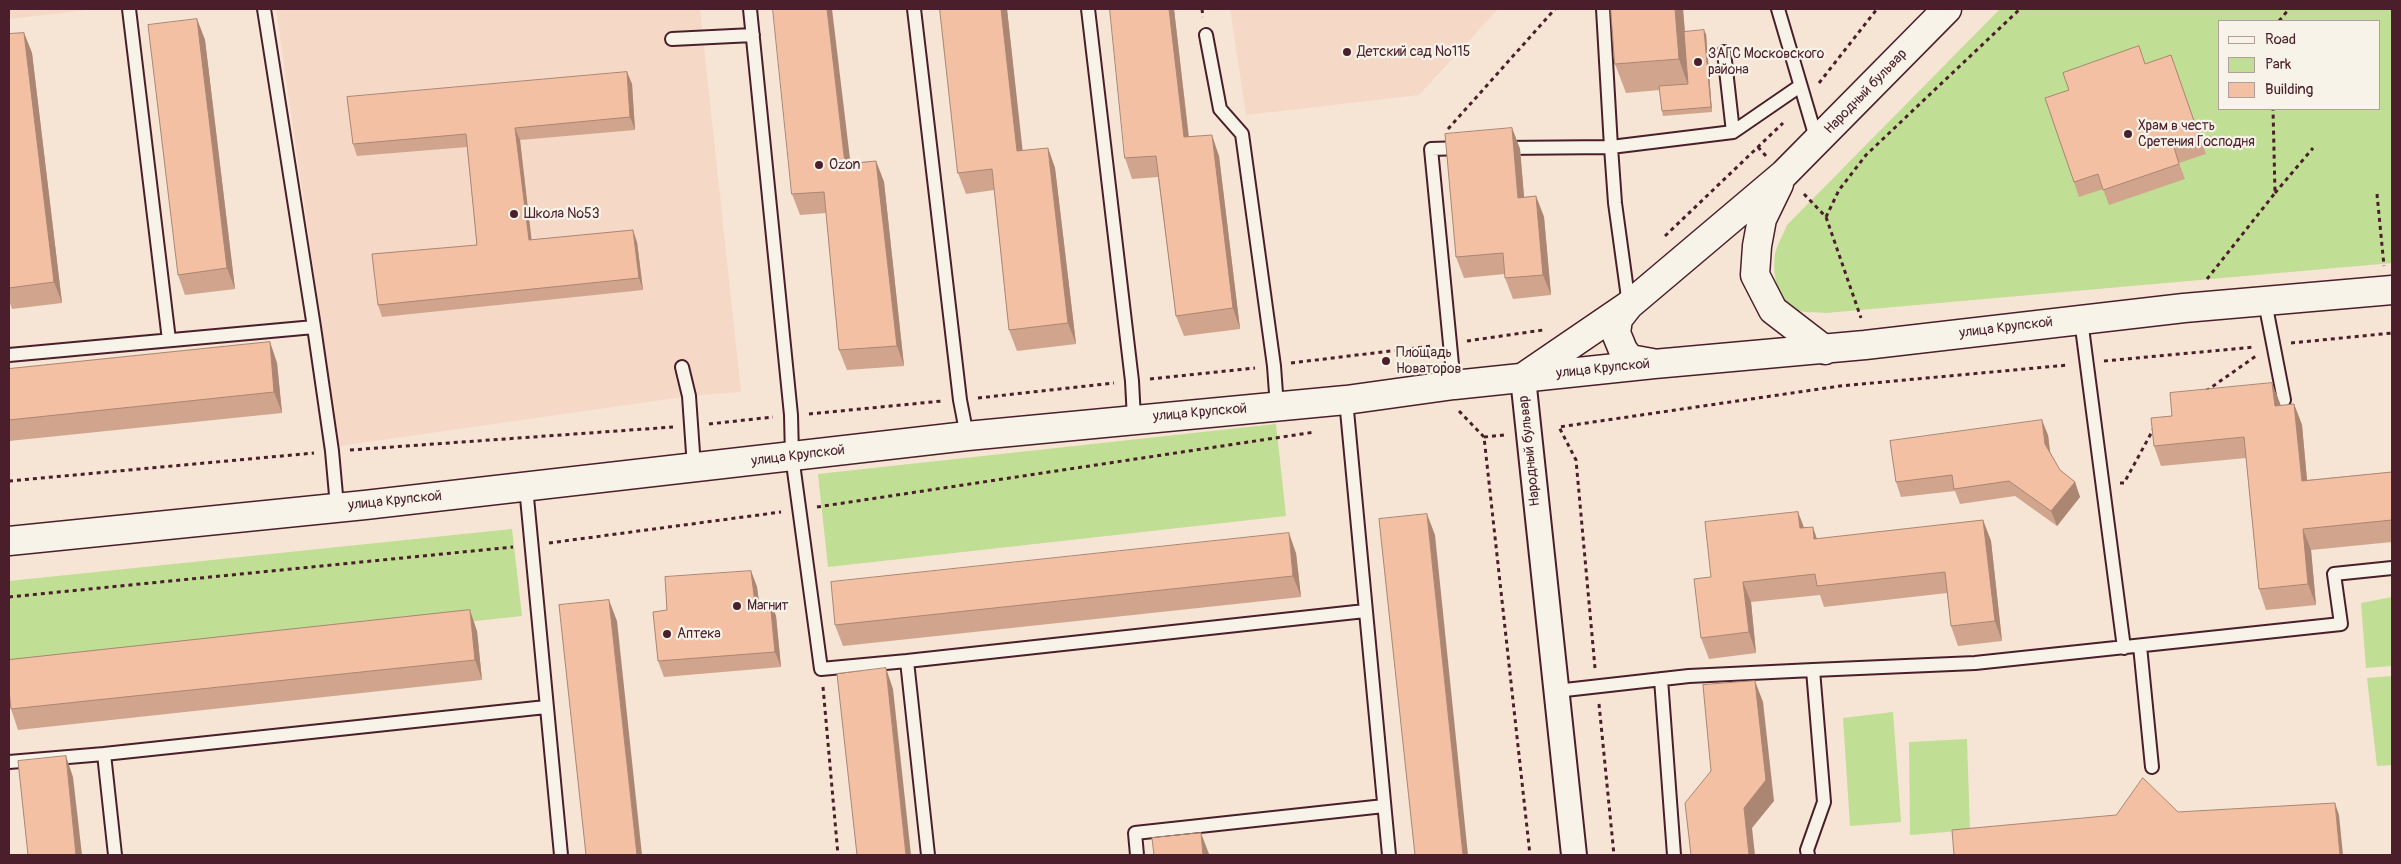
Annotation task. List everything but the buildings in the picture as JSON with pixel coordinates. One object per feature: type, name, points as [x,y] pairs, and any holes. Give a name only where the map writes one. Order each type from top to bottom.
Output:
[{"type":"street","name":"Народный бульвар","points":[[1574,855],[1522,378],[1629,305],[1784,174],[1947,9]]},
{"type":"street","name":"Народный бульвар","points":[[1784,174],[1762,219],[1756,246],[1755,275],[1772,310],[1825,350]]},
{"type":"street","name":"улица Крупской","points":[[9,540],[526,487],[967,436],[1346,400],[1454,385],[1654,364],[1825,350],[2184,308],[2391,290]]},
{"type":"street","points":[[1629,305],[1618,319],[1616,332],[1622,350],[1630,359],[1654,364]]},
{"type":"lane","points":[[128,9],[170,340]]},
{"type":"lane","points":[[264,9],[314,327],[332,452],[337,506]]},
{"type":"lane","points":[[750,9],[791,415],[792,456],[821,669],[1365,611]]},
{"type":"lane","points":[[914,9],[960,400],[967,436]]},
{"type":"lane","points":[[1088,9],[1132,381],[1134,419]]},
{"type":"lane","points":[[1603,9],[1615,203],[1629,305]]},
{"type":"lane","points":[[1778,9],[1817,142]]},
{"type":"lane","points":[[672,39],[753,35]]},
{"type":"lane","points":[[1206,35],[1220,110],[1242,134],[1274,366],[1277,407]]},
{"type":"lane","points":[[1724,52],[1733,132]]},
{"type":"lane","points":[[1454,385],[1431,149],[1611,147],[1733,132],[1800,86]]},
{"type":"lane","points":[[2265,302],[2284,400]]},
{"type":"lane","points":[[2081,320],[2124,648]]},
{"type":"lane","points":[[9,355],[314,327]]},
{"type":"lane","points":[[682,367],[689,396],[694,468]]},
{"type":"lane","points":[[1346,400],[1389,855]]},
{"type":"lane","points":[[526,487],[560,855]]},
{"type":"lane","points":[[1556,692],[1689,676],[1975,664],[2341,624],[2334,574],[2392,568]]},
{"type":"lane","points":[[2140,646],[2152,767]]},
{"type":"lane","points":[[907,661],[928,855]]},
{"type":"lane","points":[[1808,855],[1807,850],[1824,802],[1813,670]]},
{"type":"lane","points":[[1661,679],[1674,855]]},
{"type":"lane","points":[[9,762],[104,754],[546,707]]},
{"type":"lane","points":[[104,754],[115,855]]},
{"type":"lane","points":[[1137,855],[1135,833],[1384,806]]},
{"type":"path","points":[[1431,149],[1555,9]]},
{"type":"path","points":[[1660,242],[1805,102],[1877,9]]},
{"type":"path","points":[[1826,217],[1839,190],[1866,155],[2020,9]]},
{"type":"path","points":[[2280,20],[2289,9]]},
{"type":"path","points":[[2273,110],[2275,193]]},
{"type":"path","points":[[1758,147],[1826,217],[1863,324],[1869,383]]},
{"type":"path","points":[[2184,308],[2313,148]]},
{"type":"path","points":[[2377,194],[2384,264],[2391,290]]},
{"type":"path","points":[[9,481],[332,452],[690,426],[960,400],[1274,366],[1551,329]]},
{"type":"path","points":[[1614,855],[1576,460],[1559,427],[1787,393],[1869,383],[2392,333]]},
{"type":"path","points":[[2200,396],[2273,345]]},
{"type":"path","points":[[1454,385],[1459,412],[1484,437],[1530,855]]},
{"type":"path","points":[[1450,413],[1459,412]]},
{"type":"path","points":[[2103,486],[2124,483],[2154,429],[2161,423]]},
{"type":"path","points":[[9,596],[531,545],[800,510],[1349,427]]},
{"type":"path","points":[[821,669],[838,855]]},
{"type":"shaded area","points":[[9,9],[95,9],[9,19]]},
{"type":"shaded area","name":"Школа №53","points":[[276,9],[700,9],[741,392],[689,396],[339,446]]},
{"type":"shaded area","name":"Детский сад №115","points":[[1230,9],[1498,9],[1419,95],[1246,115]]},
{"type":"green space","points":[[2000,9],[2392,9],[2392,263],[1826,313],[1799,311],[1792,308],[1781,296],[1774,270],[1775,254],[1787,225]]},
{"type":"green space","points":[[1276,424],[1286,516],[828,567],[818,474]]},
{"type":"green space","points":[[512,529],[522,616],[9,671],[9,581]]},
{"type":"green space","points":[[2392,597],[2392,666],[2366,668],[2361,603]]},
{"type":"green space","points":[[2392,676],[2392,765],[2377,766],[2367,678]]},
{"type":"green space","points":[[1893,712],[1901,822],[1850,826],[1843,718]]},
{"type":"green space","points":[[1967,739],[1970,830],[1910,835],[1909,742]]},
{"type":"place","name":"Детский сад №115","points":[[1347,52]]},
{"type":"place","name":"ЗАГС Московского района","points":[[1698,62]]},
{"type":"place","name":"Храм в честь Сретения Господня","points":[[2128,134]]},
{"type":"place","name":"Ozon","points":[[819,165]]},
{"type":"place","name":"Школа №53","points":[[514,214]]},
{"type":"place","name":"Площадь Новаторов","points":[[1386,361]]},
{"type":"place","name":"Магнит","points":[[737,606]]},
{"type":"place","name":"Аптека","points":[[667,634]]}]
